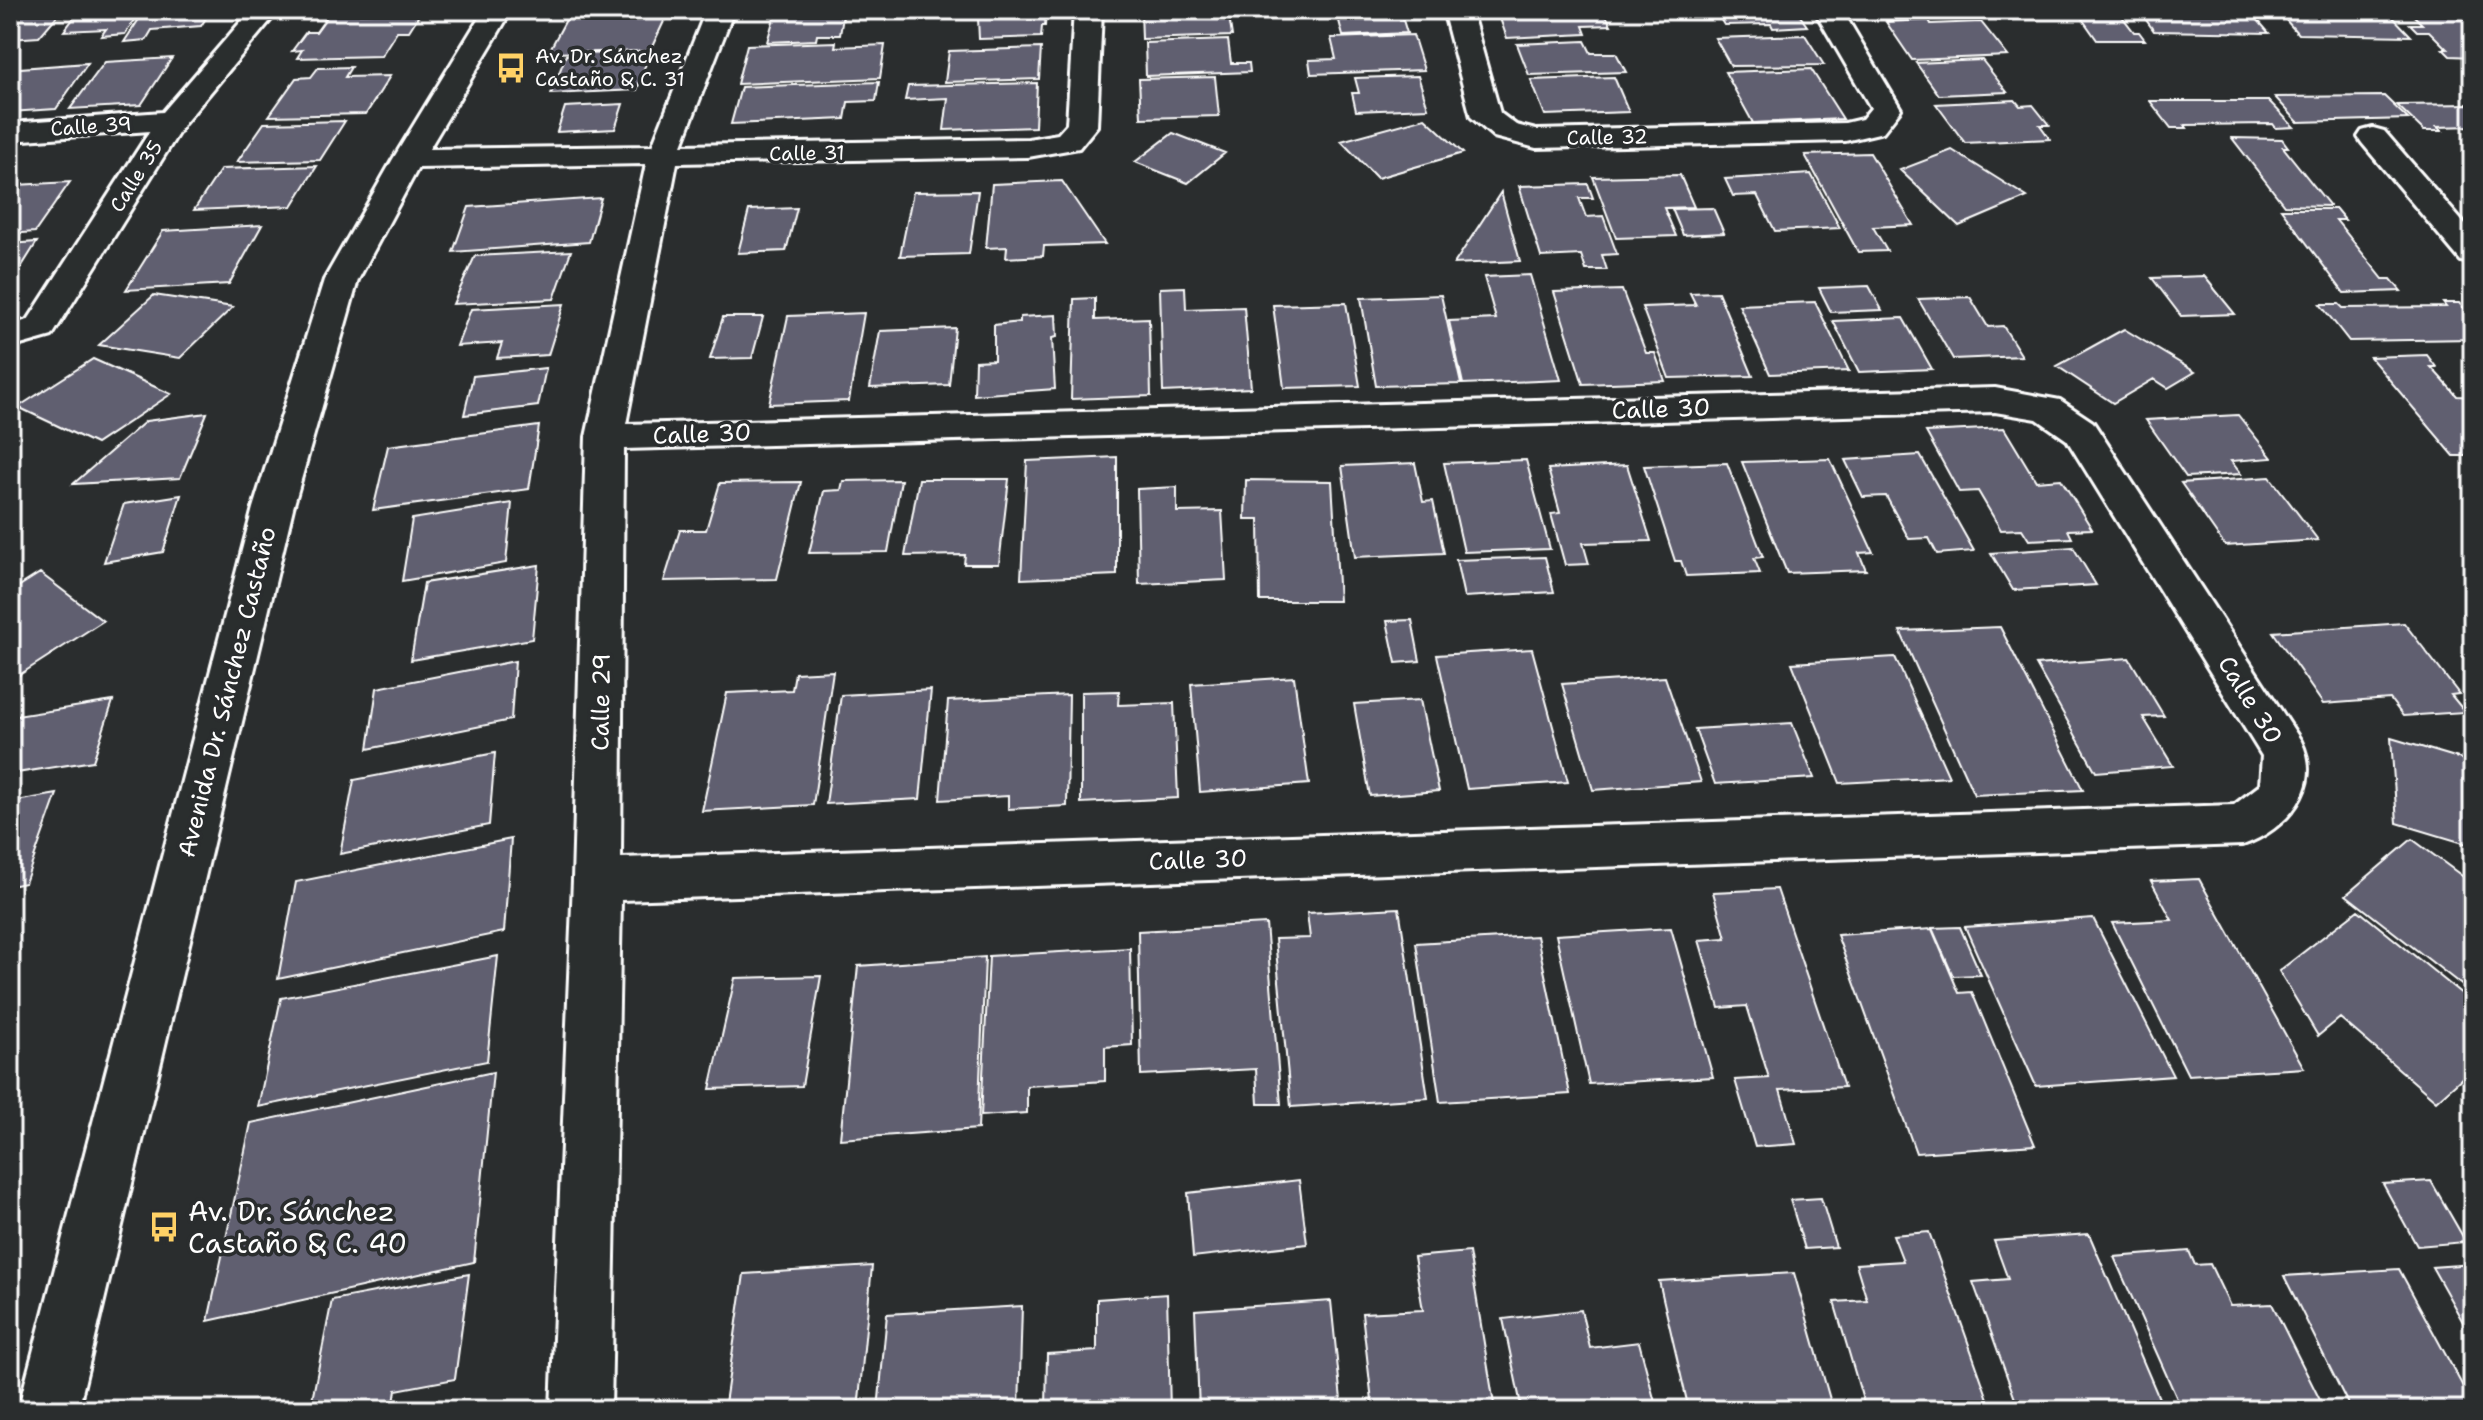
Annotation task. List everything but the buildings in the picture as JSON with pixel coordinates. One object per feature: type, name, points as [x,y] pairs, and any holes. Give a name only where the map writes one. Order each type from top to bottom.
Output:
[{"type":"street","name":"Calle 35","points":[[10,337],[40,328],[172,120],[265,10]]},
{"type":"street","name":"Avenida Dr. Sánchez Castaño","points":[[48,1410],[273,508],[341,280],[408,159],[498,10]]},
{"type":"street","name":"Calle 29","points":[[581,1410],[597,880],[605,437],[663,156],[720,10]]},
{"type":"street","name":"Calle 31","points":[[408,159],[1028,148],[1068,142],[1082,126],[1088,10]]},
{"type":"street","name":"Calle 32","points":[[1457,10],[1486,117],[1505,131],[1536,139],[1845,132],[1872,126],[1886,109],[1828,10]]},
{"type":"street","name":"Calle 39","points":[[10,132],[172,120]]},
{"type":"street","points":[[2373,137],[2473,254]]},
{"type":"street","name":"Calle 30","points":[[597,880],[2243,825],[2282,794],[2285,754],[2080,431],[2047,409],[1995,400],[605,437]]},
{"type":"place","name":"Av. Dr. Sánchez Castaño & C. 31","points":[[511,68]]},
{"type":"place","name":"Av. Dr. Sánchez Castaño & C. 40","points":[[164,1227]]}]
